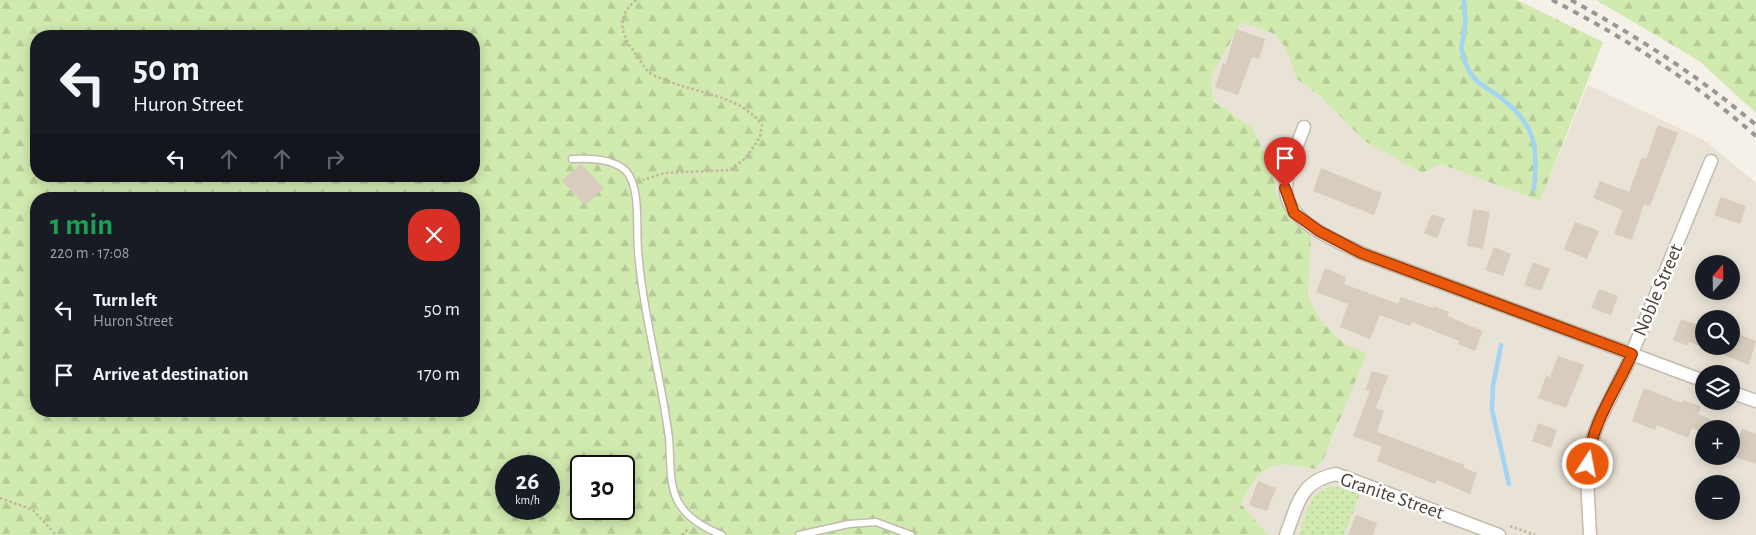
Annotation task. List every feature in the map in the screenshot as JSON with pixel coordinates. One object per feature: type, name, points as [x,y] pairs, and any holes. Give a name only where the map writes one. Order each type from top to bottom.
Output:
[{"type":"street","points":[[1304,127],[1289,169],[1285,188],[1294,213],[1319,231],[1361,253],[1695,378]]},
{"type":"street","name":"Noble Street","points":[[1590,535],[1587,478],[1588,450],[1600,420],[1632,354],[1712,161]]},
{"type":"street","points":[[1740,395],[1756,401]]},
{"type":"street","name":"Granite Street","points":[[1286,535],[1301,498],[1311,483],[1323,477],[1336,474],[1499,535]]},
{"type":"lane","points":[[572,158],[603,160],[625,169],[634,182],[638,253],[669,438],[674,492],[679,504],[687,514],[710,530],[722,535]]},
{"type":"lane","points":[[798,535],[849,524],[876,522],[911,535]]},
{"type":"path","points":[[634,182],[664,173],[730,170],[746,158],[760,137],[762,125],[755,115],[735,103],[678,86],[649,72],[626,41],[622,25],[629,7],[636,0]]},
{"type":"path","points":[[0,498],[33,510],[56,535]]},
{"type":"shaded area","points":[[1241,21],[1275,34],[1285,47],[1297,79],[1321,97],[1439,164],[1540,201],[1588,85],[1704,140],[1756,183],[1756,535],[1268,535],[1241,504],[1254,480],[1269,466],[1292,464],[1315,469],[1323,460],[1339,424],[1344,344],[1320,319],[1308,295],[1312,225],[1282,205],[1276,194],[1274,177],[1253,128],[1213,101],[1211,77]]},
{"type":"green space","points":[[0,0],[1517,0],[1603,42],[1540,201],[1440,164],[1422,173],[1365,141],[1321,97],[1297,79],[1285,47],[1275,34],[1241,22],[1211,77],[1213,101],[1253,128],[1274,177],[1276,193],[1282,205],[1312,225],[1308,295],[1320,319],[1344,344],[1367,353],[1323,460],[1315,469],[1287,465],[1277,465],[1269,468],[1255,480],[1241,504],[1268,535],[0,535]]},
{"type":"green space","points":[[1596,0],[1756,0],[1756,113],[1698,60]]},
{"type":"green space","points":[[1334,486],[1360,494],[1344,535],[1299,535],[1307,511],[1314,498],[1325,489]]},
{"type":"building","points":[[1236,29],[1265,39],[1259,59],[1252,57],[1238,95],[1215,87],[1223,63],[1226,64]]},
{"type":"building","points":[[1658,125],[1678,133],[1650,206],[1644,204],[1632,240],[1614,234],[1623,210],[1593,198],[1600,181],[1629,192],[1642,157],[1646,159]]},
{"type":"building","points":[[581,164],[604,188],[585,205],[562,181]]},
{"type":"building","points":[[1321,168],[1382,193],[1374,215],[1313,191]]},
{"type":"building","points":[[1721,197],[1746,206],[1740,224],[1714,215]]},
{"type":"building","points":[[1473,209],[1490,212],[1483,249],[1467,246]]},
{"type":"building","points":[[1432,214],[1445,219],[1437,238],[1424,233]]},
{"type":"building","points":[[1575,222],[1599,231],[1587,259],[1564,249]]},
{"type":"building","points":[[1494,247],[1511,254],[1503,276],[1485,270]]},
{"type":"building","points":[[1533,262],[1550,269],[1541,291],[1524,285]]},
{"type":"building","points":[[1325,268],[1346,277],[1344,284],[1398,304],[1401,297],[1449,312],[1447,316],[1483,331],[1475,351],[1458,344],[1459,341],[1412,322],[1410,326],[1380,315],[1370,339],[1340,327],[1348,304],[1316,292]]},
{"type":"building","points":[[1599,289],[1618,296],[1611,315],[1591,308]]},
{"type":"building","points":[[1681,319],[1695,324],[1695,344],[1689,342],[1688,346],[1673,340]]},
{"type":"building","points":[[1740,335],[1756,341],[1749,365],[1724,355],[1740,355]]},
{"type":"building","points":[[1558,356],[1584,365],[1566,408],[1538,398],[1546,376],[1550,377]]},
{"type":"building","points":[[1372,371],[1388,376],[1376,408],[1384,411],[1377,432],[1464,465],[1464,468],[1477,473],[1470,494],[1437,480],[1435,484],[1377,461],[1382,447],[1353,436],[1370,391],[1365,390]]},
{"type":"building","points":[[1644,388],[1682,403],[1683,400],[1695,405],[1695,410],[1700,410],[1698,414],[1712,420],[1695,420],[1695,429],[1692,428],[1688,438],[1657,425],[1655,430],[1632,421]]},
{"type":"building","points":[[1538,423],[1557,430],[1551,448],[1532,441]]},
{"type":"building","points":[[1742,429],[1756,434],[1756,464],[1740,459],[1740,434]]},
{"type":"building","points":[[1258,481],[1276,488],[1267,511],[1249,505]]},
{"type":"building","points":[[1356,515],[1377,523],[1373,535],[1348,535]]},
{"type":"waterway","points":[[1464,0],[1465,24],[1462,49],[1468,70],[1475,79],[1510,105],[1527,125],[1535,147],[1534,189]]},
{"type":"waterway","points":[[1501,345],[1493,386],[1492,410],[1509,484]]},
{"type":"railway","points":[[1552,0],[1606,29],[1658,62],[1708,97],[1756,136]]},
{"type":"railway","points":[[1571,0],[1690,73],[1756,125]]},
{"type":"route","points":[[1285,188],[1294,213],[1319,231],[1361,253],[1632,354],[1600,420],[1588,450],[1588,464]]}]
